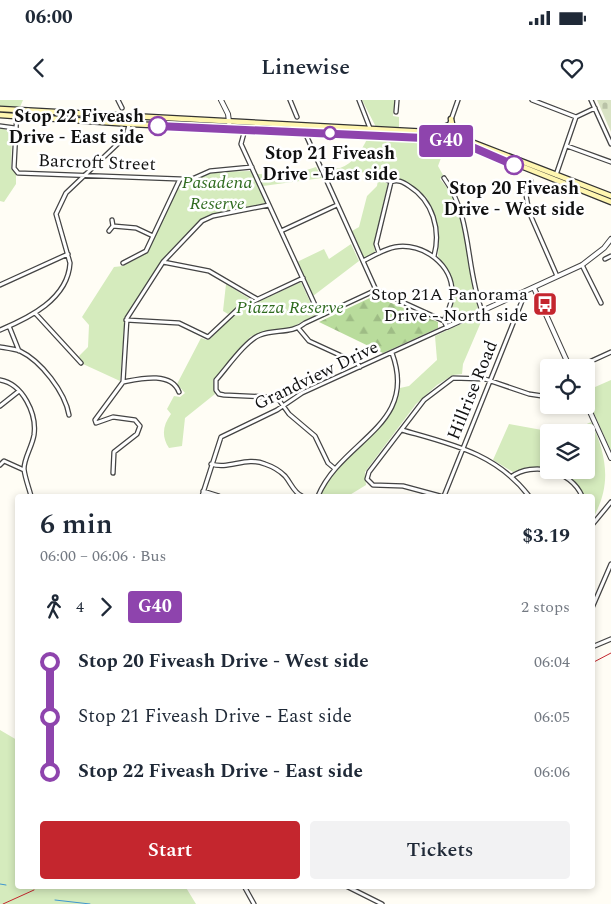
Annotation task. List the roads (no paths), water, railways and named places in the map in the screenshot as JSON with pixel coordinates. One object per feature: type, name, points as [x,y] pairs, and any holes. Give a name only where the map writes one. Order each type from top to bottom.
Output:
[{"type":"main road","points":[[0,109],[230,123],[373,136],[456,138],[557,174],[611,196]]},
{"type":"main road","points":[[0,115],[250,130],[303,129],[428,132],[441,130],[449,125]]},
{"type":"main road","points":[[451,119],[456,138]]},
{"type":"main road","points":[[428,132],[486,152],[611,202]]},
{"type":"street","points":[[118,100],[122,108]]},
{"type":"street","points":[[221,100],[230,123],[230,129]]},
{"type":"street","points":[[290,100],[298,117]]},
{"type":"street","points":[[359,100],[373,136]]},
{"type":"street","points":[[396,112],[397,100]]},
{"type":"street","points":[[445,138],[458,100]]},
{"type":"street","points":[[532,100],[576,117]]},
{"type":"street","points":[[591,100],[611,144]]},
{"type":"street","points":[[554,180],[576,117],[594,108]]},
{"type":"street","name":"Barcroft Street","points":[[16,110],[14,168],[18,173],[192,179],[210,171],[252,167]]},
{"type":"street","points":[[0,330],[36,314],[58,293],[70,269],[68,254],[56,214],[66,192],[126,136],[131,124],[131,118]]},
{"type":"street","points":[[0,126],[15,128]]},
{"type":"street","points":[[303,129],[376,290],[444,321],[447,327]]},
{"type":"street","points":[[250,130],[244,133],[241,144],[320,316]]},
{"type":"street","points":[[567,146],[611,162]]},
{"type":"street","points":[[367,174],[382,177],[391,182],[397,180],[407,185],[430,207],[436,232],[434,256]]},
{"type":"street","points":[[444,178],[453,190],[463,215],[482,311]]},
{"type":"street","points":[[123,263],[146,251],[180,179]]},
{"type":"street","points":[[531,181],[526,196],[529,212],[558,277]]},
{"type":"street","points":[[379,253],[376,244],[391,182]]},
{"type":"street","points":[[112,473],[114,452],[140,431],[139,423],[136,420],[112,418],[96,423],[95,420],[123,382],[126,320],[163,262],[202,222],[213,216],[269,205]]},
{"type":"street","points":[[281,231],[337,205]]},
{"type":"street","points":[[109,231],[113,226],[112,220]]},
{"type":"street","points":[[113,226],[136,228],[153,236]]},
{"type":"street","name":"Grandview Drive","points":[[203,492],[221,437],[277,410],[302,394],[582,265],[611,240]]},
{"type":"street","points":[[363,261],[393,248],[408,247],[425,251],[434,256],[446,270],[452,290],[451,302],[444,321]]},
{"type":"street","points":[[0,285],[68,254]]},
{"type":"street","points":[[604,259],[611,256]]},
{"type":"street","points":[[163,262],[208,271],[258,299]]},
{"type":"street","points":[[582,265],[601,302]]},
{"type":"street","points":[[126,320],[179,323],[208,337],[239,308],[303,278]]},
{"type":"street","points":[[534,288],[566,359]]},
{"type":"street","points":[[334,468],[328,463],[315,436],[289,414],[279,400],[268,397],[224,395],[216,390],[216,380],[252,339],[260,334],[298,329],[320,316],[376,290]]},
{"type":"street","name":"Hillrise Road","points":[[443,494],[464,447],[522,301],[522,293]]},
{"type":"street","points":[[36,314],[81,363]]},
{"type":"street","points":[[9,326],[20,351],[47,373],[57,385],[68,406],[69,415]]},
{"type":"street","points":[[298,329],[309,341],[356,363],[360,367]]},
{"type":"street","points":[[0,347],[20,351]]},
{"type":"street","points":[[595,359],[611,352]]},
{"type":"street","points":[[319,494],[334,468],[377,427],[394,405],[399,384],[392,353]]},
{"type":"street","points":[[123,382],[155,378],[174,385],[179,392]]},
{"type":"street","points":[[434,494],[403,486],[376,485],[368,481],[368,472],[424,400],[453,378],[490,380],[529,394],[540,396]]},
{"type":"street","points":[[0,380],[6,381],[19,391],[29,406],[34,426],[24,470],[30,494]]},
{"type":"street","points":[[0,406],[19,391]]},
{"type":"street","points":[[591,414],[611,458]]},
{"type":"street","points":[[402,430],[464,447],[484,458],[511,478],[527,494]]},
{"type":"street","points":[[0,464],[4,461],[24,470]]},
{"type":"street","points":[[211,464],[222,467],[243,461],[264,464],[282,474],[298,494]]},
{"type":"street","points":[[511,478],[527,470],[554,470],[559,472],[580,494]]},
{"type":"street","points":[[203,492],[211,494]]},
{"type":"street","points":[[595,521],[611,502]]},
{"type":"street","points":[[595,601],[611,564]]},
{"type":"street","points":[[595,645],[611,639]]},
{"type":"street","points":[[246,889],[254,904]]},
{"type":"street","points":[[352,889],[382,904]]},
{"type":"waterway","points":[[0,884],[6,885]]},
{"type":"waterway","points":[[55,900],[90,904]]},
{"type":"railway","points":[[595,661],[611,653]]},
{"type":"railway","points":[[3,904],[34,890]]},
{"type":"place","name":"Stop 22 Fiveash Drive - East side","points":[[158,126]]},
{"type":"place","name":"Stop 21 Fiveash Drive - East side","points":[[330,133]]},
{"type":"place","name":"Stop 20 Fiveash Drive - West side","points":[[514,165]]},
{"type":"place","name":"Stop 21A Panorama Drive - North side","points":[[545,304]]},
{"type":"park label","name":"Pasadena Reserve","points":[[217,192]]},
{"type":"park label","name":"Piazza Reserve","points":[[290,307]]}]
